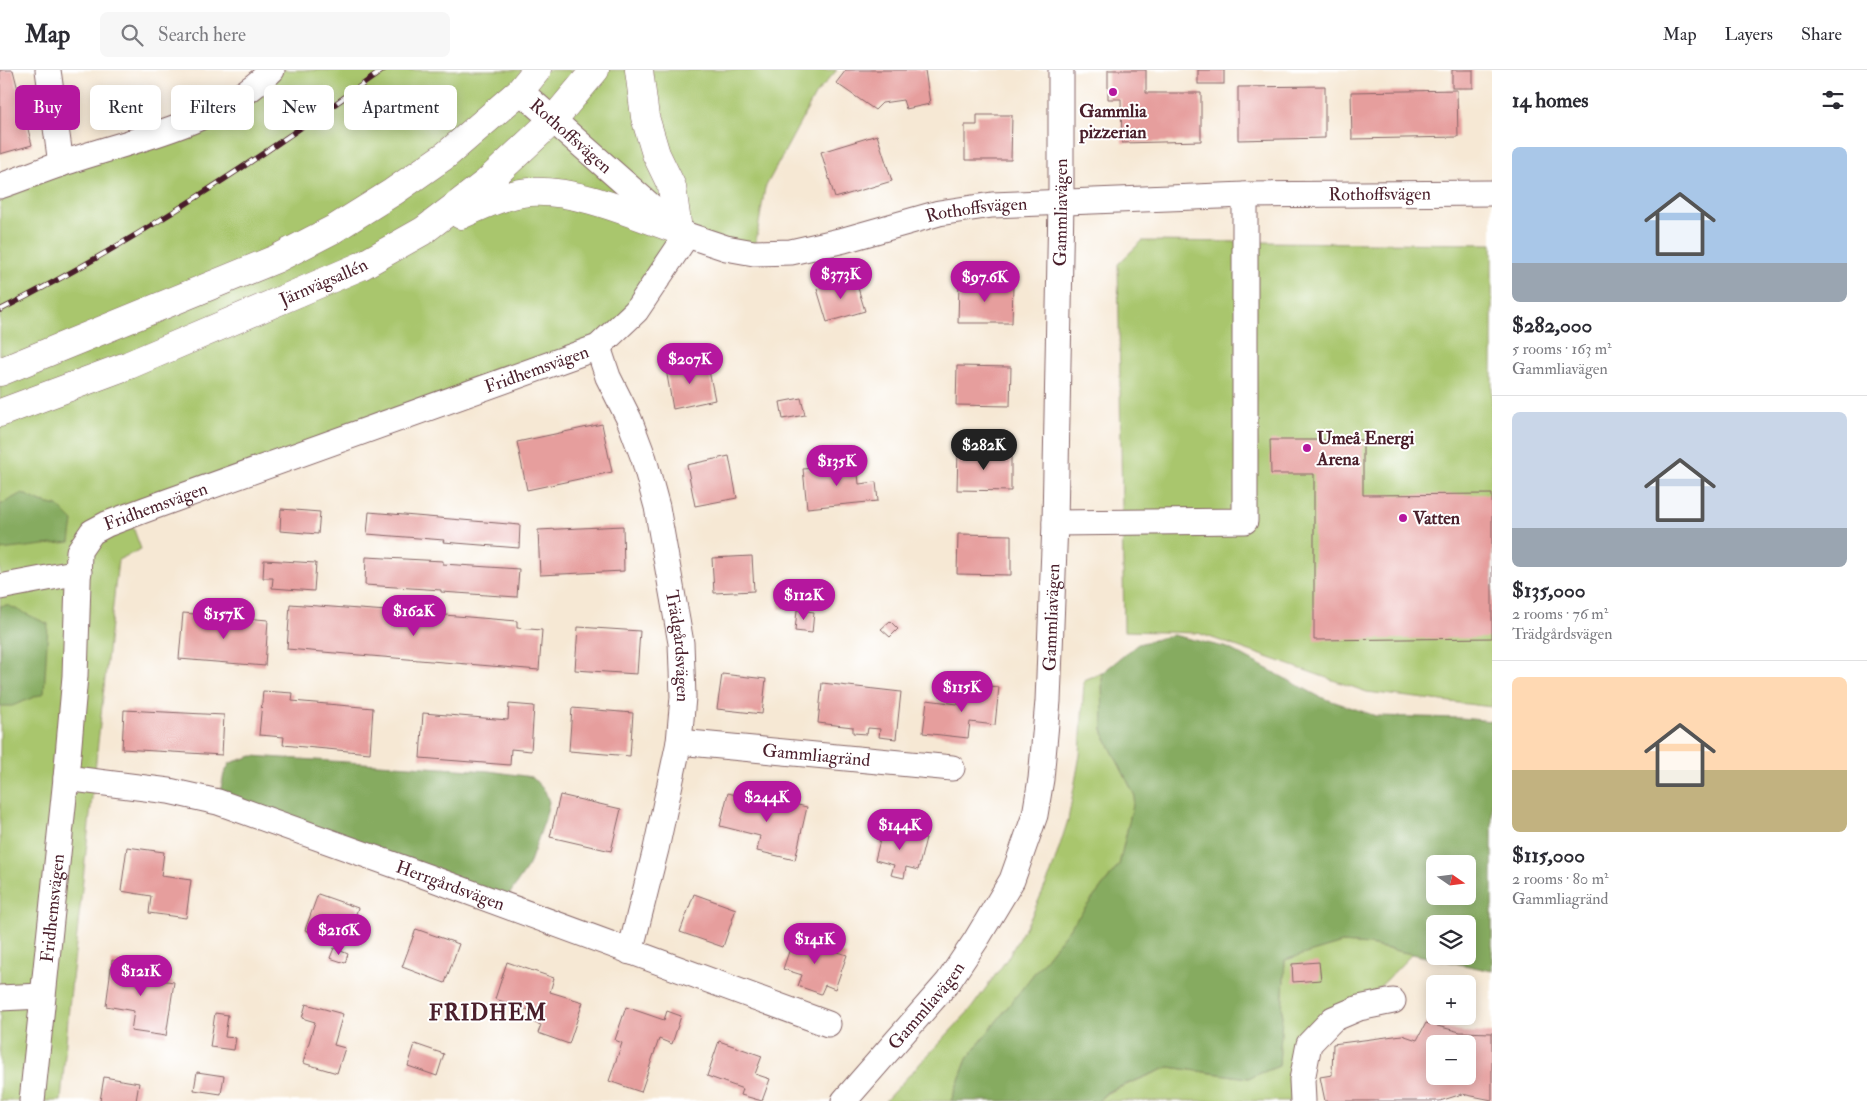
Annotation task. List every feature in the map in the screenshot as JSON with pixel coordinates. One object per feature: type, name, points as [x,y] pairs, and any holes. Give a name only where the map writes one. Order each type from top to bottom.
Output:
[{"type":"main road","points":[[0,372],[276,259],[334,229],[446,156],[520,91],[537,70]]},
{"type":"main road","name":"Järnvägsallén","points":[[0,413],[129,365],[308,289],[361,266],[423,231],[487,182],[553,120],[595,70]]},
{"type":"main road","points":[[639,70],[645,117],[656,154],[672,187],[683,233]]},
{"type":"main road","points":[[423,231],[496,200],[530,192],[576,195],[683,233]]},
{"type":"street","points":[[48,70],[61,164]]},
{"type":"street","points":[[0,186],[185,123],[220,108],[248,90],[272,70]]},
{"type":"street","name":"Gammliavägen","points":[[844,1101],[948,982],[1012,880],[1035,815],[1041,779],[1048,701],[1055,523],[1061,201],[1061,70]]},
{"type":"street","name":"Rothoffsvägen","points":[[520,91],[683,233],[726,248],[754,253],[791,252],[844,240],[939,213],[992,205],[1245,195],[1492,193]]},
{"type":"street","points":[[1055,523],[1245,520],[1245,195]]},
{"type":"street","name":"Fridhemsvägen","points":[[32,1101],[75,676],[79,572],[78,551],[92,532],[106,524],[598,347],[636,311],[683,233]]},
{"type":"street","name":"Trädgårdsvägen","points":[[598,347],[608,377],[629,419],[644,459],[656,507],[681,643],[683,697],[679,742],[656,849],[630,952]]},
{"type":"street","points":[[0,587],[79,572]]},
{"type":"street","name":"Gammliagränd","points":[[679,742],[952,768]]},
{"type":"street","name":"Herrgårdsvägen","points":[[66,778],[169,791],[218,802],[428,876],[828,1024]]},
{"type":"street","points":[[0,998],[42,996]]},
{"type":"street","points":[[1303,1101],[1302,1080],[1309,1044],[1333,1019],[1359,1008],[1393,1001]]},
{"type":"green space","points":[[272,70],[837,70],[815,95],[765,188],[754,253],[687,236],[598,347],[129,516],[141,549],[118,560],[69,1007],[61,1101],[0,1101],[0,186],[123,145],[153,130],[161,130],[161,126],[171,121],[171,130],[254,130],[254,85],[242,85]]},
{"type":"green space","name":"Umeå Energi Arena","points":[[1142,241],[1492,244],[1492,707],[1367,692],[1198,633],[1124,631],[1118,264]]},
{"type":"green space","points":[[22,493],[41,502],[58,506],[73,521],[70,542],[0,550],[0,505]]},
{"type":"green space","points":[[7,605],[48,624],[44,693],[12,706],[0,706],[0,606]]},
{"type":"green space","points":[[1173,635],[1228,648],[1320,697],[1376,716],[1461,718],[1492,721],[1492,971],[1464,965],[1476,965],[1476,915],[1426,915],[1426,957],[1370,945],[1342,943],[1285,960],[1279,1066],[1248,1078],[1169,1067],[1107,1092],[1098,1101],[951,1101],[967,1059],[1119,865],[1135,796],[1103,733],[1102,673],[1138,644]]},
{"type":"green space","points":[[1102,673],[1103,733],[1135,796],[1119,865],[967,1059],[951,1101],[885,1101],[970,1010],[1007,959],[1031,917],[1051,873],[1068,820],[1080,755],[1084,680]]},
{"type":"green space","points":[[252,756],[489,771],[532,777],[545,791],[549,802],[529,865],[503,904],[218,802],[224,774],[230,763]]},
{"type":"green space","points":[[1342,943],[1369,945],[1412,954],[1359,1008],[1309,1044],[1303,1101],[1098,1101],[1107,1093],[1169,1067],[1248,1078],[1279,1066],[1285,960]]},
{"type":"building","points":[[0,70],[13,70],[17,85],[15,85],[15,130],[28,130],[32,145],[0,154]]},
{"type":"building","points":[[846,70],[925,70],[930,104],[906,109],[903,100],[882,103],[875,110],[836,83]]},
{"type":"building","points":[[1108,70],[1146,70],[1146,93],[1201,93],[1201,141],[1122,143],[1121,99],[1108,99]]},
{"type":"building","points":[[1198,70],[1224,70],[1224,84],[1198,84]]},
{"type":"building","points":[[1452,70],[1473,70],[1473,88],[1452,88]]},
{"type":"building","points":[[1325,86],[1325,138],[1238,140],[1238,87]]},
{"type":"building","points":[[1457,90],[1458,137],[1352,139],[1351,92]]},
{"type":"building","points":[[977,115],[1012,115],[1011,160],[965,160],[965,125],[977,125]]},
{"type":"building","points":[[877,135],[892,181],[835,198],[821,152]]},
{"type":"building","points":[[855,278],[865,311],[827,322],[817,289]]},
{"type":"building","points":[[959,283],[1013,284],[1012,323],[958,323]]},
{"type":"building","points":[[707,361],[715,400],[673,409],[666,369]]},
{"type":"building","points":[[957,366],[1011,367],[1010,406],[956,405]]},
{"type":"building","points":[[801,398],[805,415],[783,419],[780,402]]},
{"type":"building","points":[[602,424],[612,472],[527,490],[517,442]]},
{"type":"building","name":"Vatten","points":[[1270,440],[1363,440],[1363,495],[1492,494],[1492,638],[1314,640],[1314,474],[1271,474]]},
{"type":"building","points":[[958,451],[1011,451],[1011,491],[957,490]]},
{"type":"building","points":[[729,456],[737,498],[695,506],[687,465]]},
{"type":"building","points":[[857,463],[859,484],[876,482],[878,501],[807,508],[803,469]]},
{"type":"building","points":[[281,509],[320,512],[318,534],[280,531]]},
{"type":"building","points":[[369,512],[520,525],[519,548],[367,534]]},
{"type":"building","points":[[623,526],[624,571],[540,575],[538,530]]},
{"type":"building","points":[[958,534],[1011,535],[1011,575],[957,574]]},
{"type":"building","points":[[752,556],[754,591],[714,593],[712,558]]},
{"type":"building","points":[[366,557],[443,561],[443,564],[519,569],[517,597],[365,585]]},
{"type":"building","points":[[264,560],[316,563],[314,591],[272,588],[273,578],[263,578]]},
{"type":"building","points":[[804,587],[805,608],[779,609],[778,588]]},
{"type":"building","points":[[290,604],[387,611],[386,616],[420,618],[420,613],[517,621],[517,628],[542,630],[539,670],[287,649]]},
{"type":"building","points":[[797,610],[814,612],[812,633],[795,631]]},
{"type":"building","points":[[183,613],[268,620],[265,666],[179,659]]},
{"type":"building","points":[[890,621],[898,629],[890,637],[881,629]]},
{"type":"building","points":[[578,627],[640,631],[637,674],[575,670]]},
{"type":"building","points":[[722,674],[766,679],[762,714],[717,709]]},
{"type":"building","points":[[822,683],[901,692],[896,739],[879,737],[880,729],[868,728],[867,734],[853,733],[853,727],[818,723]]},
{"type":"building","points":[[968,684],[999,687],[995,725],[970,722],[968,738],[923,733],[927,700],[965,705]]},
{"type":"building","points":[[263,691],[293,693],[292,701],[373,708],[370,753],[283,745],[284,737],[259,735]]},
{"type":"building","points":[[509,704],[534,706],[531,751],[511,749],[510,765],[420,758],[423,713],[508,720]]},
{"type":"building","points":[[572,708],[633,713],[630,756],[569,751]]},
{"type":"building","points":[[124,710],[224,715],[222,755],[122,749]]},
{"type":"building","points":[[728,793],[766,802],[767,798],[807,807],[795,860],[757,851],[760,836],[720,826]]},
{"type":"building","points":[[560,795],[621,809],[611,851],[550,837]]},
{"type":"building","points":[[883,828],[926,838],[918,870],[906,867],[904,878],[891,875],[894,865],[875,860]]},
{"type":"building","points":[[127,847],[164,852],[161,876],[191,880],[186,918],[149,913],[151,896],[121,891]]},
{"type":"building","points":[[318,894],[358,908],[345,945],[305,930]]},
{"type":"building","points":[[694,894],[736,909],[723,947],[680,932]]},
{"type":"building","points":[[416,929],[459,944],[445,983],[402,967]]},
{"type":"building","points":[[794,937],[847,955],[835,989],[825,985],[821,994],[798,986],[802,975],[783,969]]},
{"type":"building","points":[[334,948],[348,954],[345,963],[330,958]]},
{"type":"building","points":[[112,960],[146,965],[144,978],[174,982],[166,1036],[131,1031],[134,1011],[106,1006]]},
{"type":"building","points":[[507,962],[554,978],[550,992],[583,1002],[569,1044],[538,1033],[541,1025],[532,1022],[535,1012],[495,999]]},
{"type":"building","points":[[1319,962],[1321,980],[1293,982],[1292,964]]},
{"type":"building","points":[[306,1004],[343,1014],[334,1045],[345,1048],[337,1073],[303,1063],[315,1022],[302,1018]]},
{"type":"building","points":[[626,1007],[664,1020],[667,1011],[681,1016],[672,1044],[659,1039],[641,1092],[609,1081],[622,1043],[615,1040]]},
{"type":"building","points":[[215,1013],[228,1015],[225,1037],[236,1038],[234,1050],[210,1047]]},
{"type":"building","points":[[1426,1023],[1426,1025],[1434,1025],[1460,1032],[1492,1033],[1492,1100],[1462,1094],[1440,1101],[1325,1101],[1320,1077],[1332,1075],[1333,1044],[1402,1035],[1417,1040]]},
{"type":"building","points":[[719,1041],[762,1056],[755,1074],[770,1079],[762,1101],[741,1095],[743,1089],[707,1076]]},
{"type":"building","points":[[415,1044],[444,1054],[437,1076],[408,1066]]},
{"type":"building","points":[[197,1072],[224,1076],[221,1094],[194,1090]]},
{"type":"building","points":[[104,1077],[139,1083],[136,1101],[100,1101]]},
{"type":"railway","points":[[0,310],[100,256],[196,198],[383,70]]},
{"type":"place","name":"Gammlia pizzerian","points":[[1113,92]]},
{"type":"place","name":"Umeå Energi Arena","points":[[1307,448]]},
{"type":"place","name":"Vatten","points":[[1403,518]]},
{"type":"district","name":"FRIDHEM","points":[[488,1013]]}]
